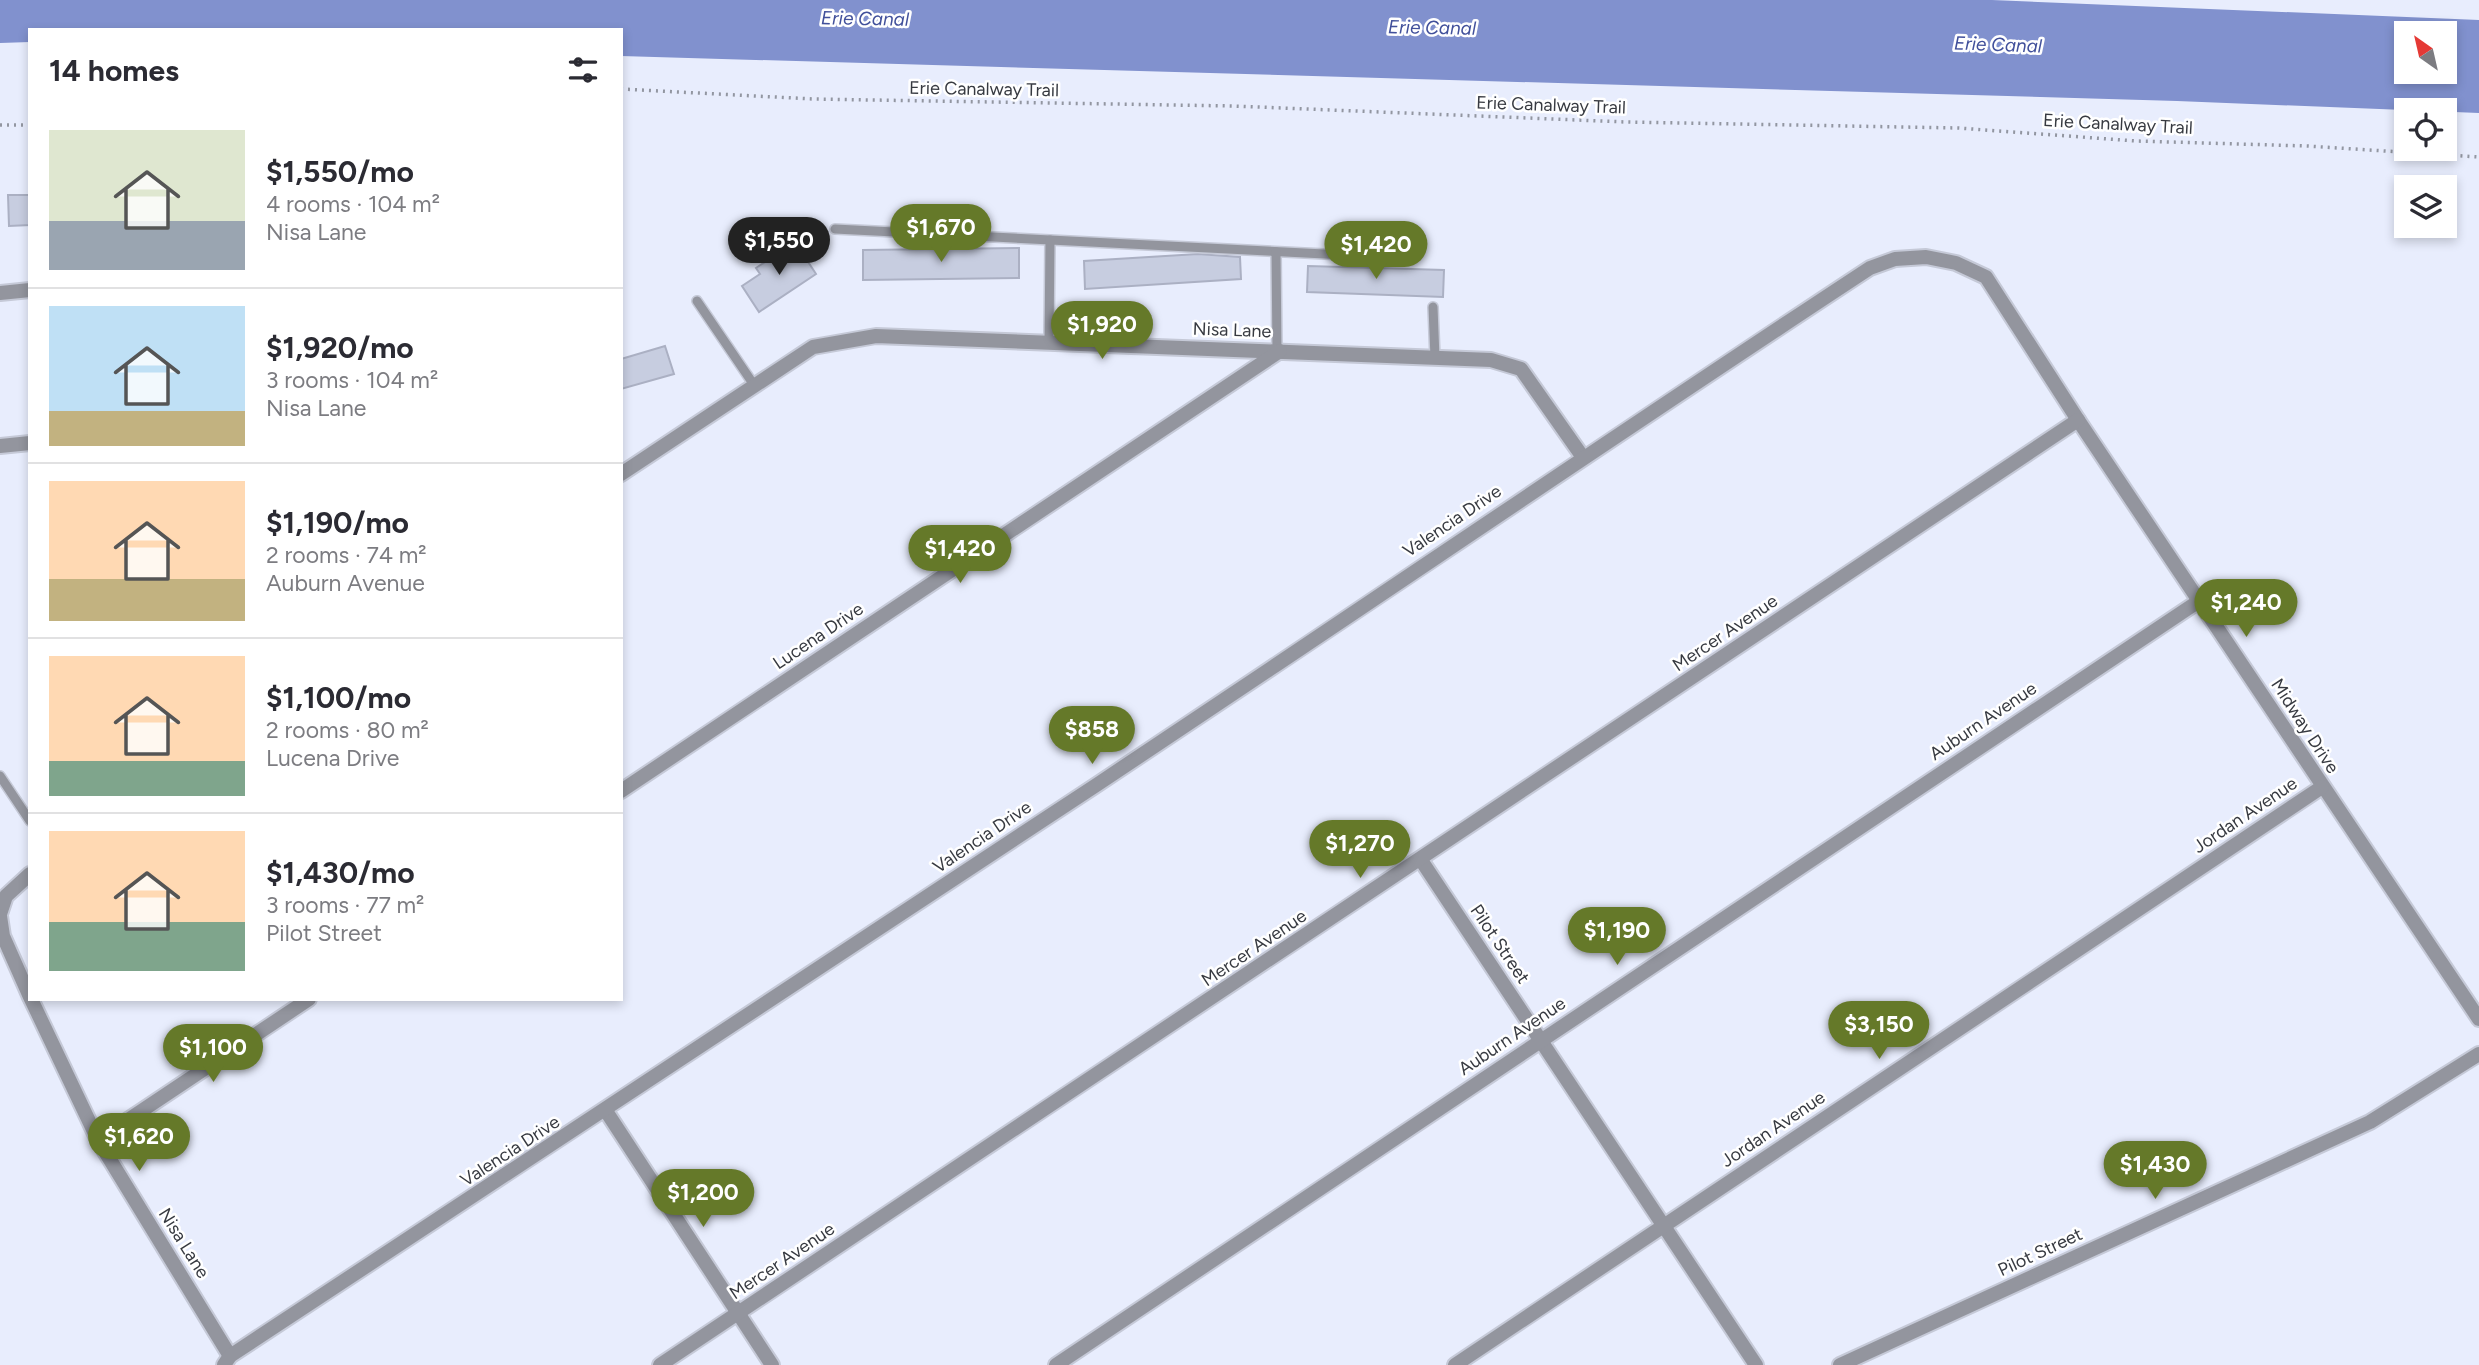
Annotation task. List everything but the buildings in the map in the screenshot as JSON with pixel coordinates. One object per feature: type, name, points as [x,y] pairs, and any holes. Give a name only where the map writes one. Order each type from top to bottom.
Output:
[{"type":"street","name":"Valencia Drive","points":[[227,1360],[1276,665],[1582,456],[1870,268],[1895,259],[1926,257],[1956,263],[1986,277]]},
{"type":"street","name":"Midway Drive","points":[[1986,277],[2078,420],[2479,1019]]},
{"type":"street","points":[[0,292],[28,290]]},
{"type":"street","name":"Nisa Lane","points":[[623,473],[813,347],[876,336],[1492,360],[1521,369],[1582,456]]},
{"type":"street","name":"Lucena Drive","points":[[623,790],[1279,351]]},
{"type":"street","name":"Mercer Avenue","points":[[660,1365],[2078,420]]},
{"type":"street","points":[[0,446],[28,443]]},
{"type":"street","name":"Auburn Avenue","points":[[1056,1365],[2199,601]]},
{"type":"street","name":"Jordan Avenue","points":[[1455,1365],[2322,787]]},
{"type":"street","name":"Pilot Street","points":[[1421,860],[1756,1365]]},
{"type":"street","name":"Nisa Lane","points":[[28,876],[6,896],[0,921],[28,993]]},
{"type":"street","name":"Nisa Lane","points":[[31,1001],[98,1140],[227,1360]]},
{"type":"street","points":[[98,1140],[306,1001]]},
{"type":"street","name":"Pilot Street","points":[[1839,1365],[2370,1122],[2479,1054]]},
{"type":"street","points":[[606,1111],[772,1365]]},
{"type":"lane","points":[[835,229],[1404,258]]},
{"type":"lane","points":[[1049,341],[1050,240]]},
{"type":"lane","points":[[1276,252],[1279,351]]},
{"type":"lane","points":[[697,301],[754,384]]},
{"type":"lane","points":[[1433,307],[1434,358]]},
{"type":"lane","points":[[0,776],[28,818]]},
{"type":"path","name":"Erie Canalway Trail","points":[[623,89],[813,99],[1233,106],[1613,121],[1958,128],[2136,141],[2306,146],[2479,157]]},
{"type":"path","points":[[0,125],[28,125]]},
{"type":"water","name":"Erie Canal","points":[[0,0],[1992,0],[2479,20],[2479,113],[2457,112],[2457,98],[2394,98],[2394,110],[623,56],[623,28],[28,28],[28,42],[0,43]]}]
